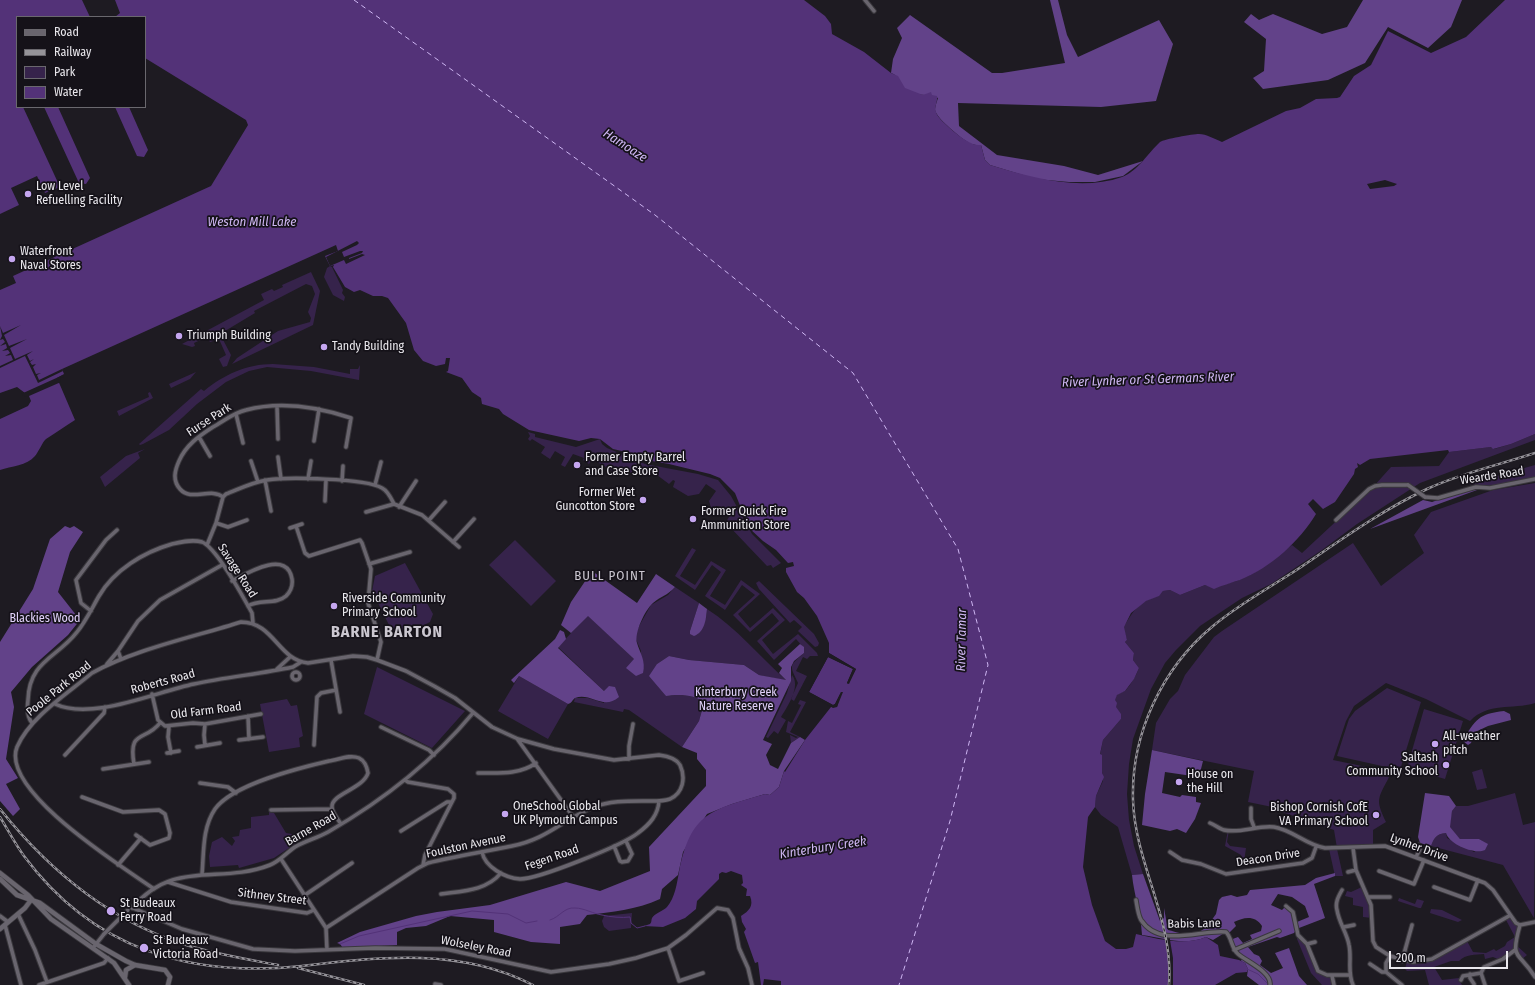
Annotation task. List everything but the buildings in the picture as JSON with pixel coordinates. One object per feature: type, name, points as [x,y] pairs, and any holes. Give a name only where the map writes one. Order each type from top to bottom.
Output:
[{"type":"street","points":[[865,0],[874,11]]},
{"type":"street","points":[[277,406],[278,439]]},
{"type":"street","name":"Furse Park","points":[[223,497],[219,494],[211,493],[191,495],[180,489],[177,484],[175,473],[183,453],[189,445],[236,414],[246,410],[277,406],[319,409],[351,418],[346,446]]},
{"type":"street","points":[[314,441],[319,409]]},
{"type":"street","points":[[236,414],[243,442]]},
{"type":"street","points":[[199,437],[210,456]]},
{"type":"street","points":[[278,457],[281,479]]},
{"type":"street","points":[[251,461],[258,482]]},
{"type":"street","points":[[308,479],[311,461]]},
{"type":"street","points":[[375,485],[381,462]]},
{"type":"street","points":[[342,466],[342,481]]},
{"type":"street","points":[[207,545],[216,523],[223,497],[231,492],[266,480],[308,479],[375,485],[384,490],[394,504],[416,512],[429,520],[459,547]]},
{"type":"street","name":"Wearde Road","points":[[1336,520],[1369,489],[1375,486],[1408,485],[1425,497],[1438,498],[1476,486],[1490,488],[1535,479]]},
{"type":"street","points":[[266,480],[271,511]]},
{"type":"street","points":[[325,501],[326,480]]},
{"type":"street","points":[[401,507],[416,481]]},
{"type":"street","points":[[429,520],[446,502]]},
{"type":"street","points":[[366,512],[394,504]]},
{"type":"street","points":[[453,542],[474,519]]},
{"type":"street","points":[[216,523],[228,527],[247,520]]},
{"type":"street","points":[[290,528],[302,524]]},
{"type":"street","points":[[296,526],[307,556],[312,556],[360,540],[369,564],[371,576],[368,603],[381,642],[377,660]]},
{"type":"street","points":[[91,611],[81,603],[76,580],[106,540],[117,530]]},
{"type":"street","name":"Savage Road","points":[[32,723],[29,720],[28,694],[34,674],[42,663],[77,632],[100,594],[112,580],[123,570],[147,554],[162,547],[184,541],[200,541],[207,545],[222,565],[248,606],[254,617],[253,623]]},
{"type":"street","points":[[401,549],[402,554]]},
{"type":"street","points":[[369,564],[410,552]]},
{"type":"street","points":[[232,581],[248,572],[270,564],[279,564],[291,574],[292,586],[287,596],[278,601],[252,603],[248,606]]},
{"type":"street","points":[[106,665],[118,651],[138,621],[160,600],[222,565]]},
{"type":"street","name":"Poole Park Road","points":[[154,889],[118,865],[48,810],[19,774],[14,762],[20,740],[32,723],[92,673],[106,665],[242,622],[253,623]]},
{"type":"street","points":[[253,623],[268,633],[290,657],[301,662],[308,663],[353,656],[377,660],[406,671],[434,686],[455,698],[473,713]]},
{"type":"street","points":[[118,651],[122,659]]},
{"type":"street","points":[[277,669],[290,657]]},
{"type":"street","points":[[331,660],[340,712]]},
{"type":"street","name":"Roberts Road","points":[[55,704],[61,707],[74,708],[105,707],[196,683],[283,669],[297,666],[301,662]]},
{"type":"street","name":"Roberts Road","points":[[283,669],[292,674]]},
{"type":"street","points":[[314,745],[317,697],[321,693],[336,690]]},
{"type":"street","name":"Old Farm Road","points":[[152,694],[160,723],[169,727],[188,723],[205,724],[261,714]]},
{"type":"street","points":[[64,756],[104,713],[105,707]]},
{"type":"street","name":"Foulston Avenue","points":[[326,928],[423,865],[525,844],[538,839],[592,808],[612,802],[659,801],[674,796],[684,783],[683,774],[677,761],[659,755],[614,760],[554,749],[518,739],[492,727],[473,713]]},
{"type":"street","name":"Barne Road","points":[[132,908],[137,902],[154,889],[168,882],[184,876],[238,872],[260,868],[280,859],[295,847],[327,833],[404,780],[434,755],[473,713]]},
{"type":"street","points":[[248,716],[248,739]]},
{"type":"street","points":[[134,764],[132,751],[134,743],[141,735],[151,733],[160,723]]},
{"type":"street","points":[[205,724],[205,745]]},
{"type":"street","points":[[629,759],[629,746],[633,724]]},
{"type":"street","points":[[169,727],[169,753],[179,751]]},
{"type":"street","points":[[381,728],[428,750],[434,755]]},
{"type":"street","points":[[239,740],[263,737]]},
{"type":"street","points":[[518,739],[574,818]]},
{"type":"street","points":[[197,747],[220,743]]},
{"type":"street","points":[[202,874],[205,838],[210,818],[218,806],[236,793],[260,782],[299,768],[352,757],[361,759],[367,769],[366,778],[361,784],[336,799],[332,804],[332,808],[341,824]]},
{"type":"street","points":[[103,769],[149,762]]},
{"type":"street","points":[[478,773],[518,772],[528,769],[536,763]]},
{"type":"street","points":[[404,780],[448,789],[454,794],[425,855],[423,865]]},
{"type":"street","points":[[200,783],[205,781],[228,787],[236,793]]},
{"type":"street","points":[[82,797],[122,812],[163,811],[170,833],[169,838],[150,845],[136,835]]},
{"type":"street","name":"Fegen Road","points":[[482,852],[488,864],[501,873],[518,879],[535,877],[626,841],[637,834],[654,817],[658,810],[659,801]]},
{"type":"street","points":[[401,830],[447,802],[451,802]]},
{"type":"street","points":[[271,810],[332,808]]},
{"type":"street","points":[[1251,808],[1251,819],[1254,827]]},
{"type":"street","name":"Lynher Drive","points":[[1210,823],[1224,830],[1274,827],[1286,830],[1316,846],[1332,849],[1385,846],[1478,880],[1493,890],[1509,916],[1520,925]]},
{"type":"street","points":[[118,865],[140,838]]},
{"type":"street","points":[[614,846],[620,860],[622,862],[628,861],[632,854],[626,841]]},
{"type":"street","points":[[1416,857],[1420,849],[1419,845]]},
{"type":"street","name":"Deacon Drive","points":[[1170,852],[1175,859],[1192,862],[1226,874],[1303,863],[1312,858],[1316,846]]},
{"type":"street","points":[[1353,848],[1356,870],[1368,897],[1372,913],[1373,941],[1376,947],[1390,956],[1402,961],[1413,962],[1424,961],[1441,956],[1509,916]]},
{"type":"street","points":[[280,859],[326,928],[327,950]]},
{"type":"street","points":[[1379,871],[1414,884],[1424,860]]},
{"type":"street","points":[[305,895],[352,863]]},
{"type":"street","points":[[1250,865],[1252,870]]},
{"type":"street","points":[[1348,872],[1356,870]]},
{"type":"street","points":[[0,873],[31,900]]},
{"type":"street","points":[[441,894],[484,886],[495,880],[501,873]]},
{"type":"street","points":[[0,879],[17,895],[40,903],[95,946],[116,965],[130,985]]},
{"type":"street","points":[[1434,887],[1470,900],[1478,880]]},
{"type":"street","name":"Sithney Street","points":[[168,882],[226,901],[307,913],[314,910]]},
{"type":"street","points":[[1342,890],[1338,898],[1337,910],[1344,927],[1350,950],[1349,975],[1353,985]]},
{"type":"street","points":[[1333,896],[1338,898]]},
{"type":"street","points":[[1368,897],[1390,897]]},
{"type":"street","points":[[0,929],[18,914],[31,900]]},
{"type":"street","name":"Babis Lane","points":[[1136,900],[1142,921],[1152,930],[1169,935],[1226,932],[1234,950],[1268,977],[1270,985]]},
{"type":"street","points":[[1286,906],[1292,912],[1298,935],[1307,944],[1318,970],[1332,976],[1349,975]]},
{"type":"street","points":[[95,946],[104,934],[128,910],[132,908]]},
{"type":"street","name":"Wolseley Road","points":[[132,908],[182,929],[253,949],[295,952],[405,947],[445,949],[551,972],[615,963],[668,948],[718,908],[728,910],[733,918],[739,948],[748,968],[752,985]]},
{"type":"street","points":[[18,914],[35,950],[47,982]]},
{"type":"street","points":[[0,916],[7,923],[21,985]]},
{"type":"street","points":[[1535,922],[1520,925],[1515,950],[1517,956],[1535,976]]},
{"type":"street","points":[[1344,927],[1354,925]]},
{"type":"street","points":[[1402,961],[1412,925]]},
{"type":"street","points":[[1234,950],[1279,931]]},
{"type":"street","points":[[1307,944],[1315,942]]},
{"type":"street","points":[[95,946],[135,965],[165,970],[170,977],[172,985]]},
{"type":"street","points":[[668,948],[679,982],[703,973]]},
{"type":"street","points":[[1344,952],[1350,950]]},
{"type":"street","points":[[1480,974],[1484,967],[1503,959],[1515,950]]},
{"type":"street","points":[[1386,972],[1386,963],[1390,956]]},
{"type":"street","points":[[39,985],[104,963],[108,958]]},
{"type":"street","points":[[1370,964],[1382,972],[1386,972],[1398,980],[1402,985]]},
{"type":"street","points":[[125,979],[124,973],[126,970],[135,965]]},
{"type":"street","points":[[1461,980],[1464,976],[1470,974],[1480,974]]},
{"type":"street","points":[[1470,974],[1470,978],[1474,984]]},
{"type":"street","points":[[1480,974],[1485,985]]},
{"type":"street","points":[[1332,976],[1334,985]]},
{"type":"street","points":[[168,985],[170,977]]},
{"type":"street","points":[[435,984],[441,985]]},
{"type":"green space","points":[[1050,0],[1058,0],[1067,35],[1078,57],[1159,20],[1173,44],[1156,101],[1101,107],[958,103],[959,126],[997,155],[1064,166],[1098,175],[1143,161],[1123,176],[1095,182],[1069,182],[1036,179],[990,165],[985,160],[981,145],[967,142],[956,134],[940,118],[935,110],[938,98],[913,93],[905,89],[898,78],[891,73],[893,59],[902,38],[897,28],[910,15],[992,73],[1002,73],[1065,63]]},
{"type":"green space","points":[[1363,0],[1462,0],[1451,27],[1428,48],[1388,27],[1365,63],[1328,80],[1263,89],[1253,78],[1264,71],[1266,39],[1244,22],[1251,14],[1259,20],[1273,14],[1322,34],[1347,27]]},
{"type":"green space","points":[[330,266],[332,267],[343,290],[342,293],[345,297],[344,301],[333,295],[324,277],[327,268]]},
{"type":"green space","points":[[311,272],[320,291],[313,325],[232,364],[237,358],[278,331],[310,322],[311,318],[308,312],[315,294],[312,286],[306,284],[254,311],[255,313],[220,334],[231,355],[227,366],[223,367],[219,359],[226,355],[219,339],[210,342],[207,337],[194,343],[195,346],[192,347],[182,344],[264,300],[261,294],[272,289],[274,291],[283,287],[282,285]]},
{"type":"green space","points":[[273,364],[314,367],[350,374],[350,369],[358,369],[360,365],[359,380],[311,371],[267,367],[249,371],[226,382],[197,404],[169,430],[143,444],[139,444],[201,389],[204,391],[227,375],[245,368]]},
{"type":"green space","points":[[196,372],[190,379],[171,388],[169,384]]},
{"type":"green space","points":[[150,392],[153,398],[119,416],[117,411],[149,397],[148,393]]},
{"type":"green space","points":[[528,432],[535,434],[535,437],[576,447],[600,439],[602,444],[607,448],[645,464],[698,474],[718,480],[731,496],[752,534],[781,563],[773,568],[771,565],[767,566],[727,524],[726,522],[729,517],[728,511],[722,509],[712,511],[709,501],[716,491],[706,484],[699,494],[688,496],[673,487],[675,481],[673,480],[669,484],[657,475],[613,471],[592,459],[589,464],[583,460],[584,458],[573,454],[565,467],[561,465],[565,457],[555,451],[550,459],[541,453],[545,447],[532,439],[530,441],[528,439],[530,436]]},
{"type":"green space","points":[[1535,434],[1535,440],[1420,483],[1357,524],[1322,550],[1271,584],[1242,598],[1200,626],[1176,650],[1165,663],[1151,689],[1133,739],[1129,764],[1127,794],[1129,820],[1134,846],[1143,874],[1132,875],[1118,827],[1101,815],[1095,807],[1096,796],[1103,781],[1100,755],[1103,740],[1121,719],[1115,704],[1115,698],[1118,694],[1128,688],[1139,668],[1133,660],[1134,653],[1125,642],[1127,640],[1123,627],[1137,608],[1147,600],[1159,595],[1163,591],[1170,590],[1180,595],[1205,585],[1215,588],[1242,579],[1262,568],[1292,545],[1302,553],[1374,486],[1391,467],[1439,466],[1449,452],[1491,447],[1494,449]]},
{"type":"green space","points":[[145,449],[138,453],[140,458],[105,487],[100,477],[126,456]]},
{"type":"green space","points":[[1535,465],[1535,477],[1492,486],[1468,484]]},
{"type":"green space","points":[[1535,483],[1535,703],[1492,709],[1477,715],[1470,721],[1426,699],[1386,683],[1354,706],[1346,721],[1333,760],[1381,770],[1380,772],[1389,777],[1379,799],[1380,808],[1386,822],[1373,830],[1373,845],[1337,848],[1334,830],[1282,812],[1282,809],[1248,802],[1254,771],[1152,750],[1156,723],[1170,699],[1178,691],[1185,675],[1214,637],[1222,631],[1353,543],[1381,586],[1424,553],[1414,535],[1431,512],[1493,490]]},
{"type":"green space","points":[[1467,490],[1477,490],[1370,529],[1423,500],[1432,502]]},
{"type":"green space","name":"Blackies Wood","points":[[65,526],[70,528],[74,526],[83,532],[70,552],[58,592],[80,620],[68,635],[32,667],[11,692],[14,707],[6,759],[18,778],[6,784],[20,809],[13,816],[0,801],[0,642],[33,589],[50,539]]},
{"type":"green space","points":[[515,540],[556,581],[531,606],[489,565]]},
{"type":"green space","points":[[692,548],[696,550],[680,576],[695,585],[711,561],[726,570],[710,596],[725,605],[741,580],[760,594],[738,614],[750,628],[773,608],[785,620],[762,640],[773,654],[798,634],[817,653],[818,656],[810,656],[807,659],[803,657],[796,671],[807,676],[794,701],[791,699],[798,683],[793,673],[792,666],[804,653],[803,647],[796,639],[774,660],[757,641],[779,621],[772,613],[750,632],[733,615],[755,595],[742,585],[725,610],[705,596],[721,572],[712,565],[695,590],[675,576]]},
{"type":"green space","points":[[405,563],[433,614],[430,622],[396,639],[372,591],[375,576]]},
{"type":"green space","points":[[592,571],[637,603],[656,574],[675,587],[650,606],[639,628],[636,639],[643,661],[643,673],[636,676],[626,668],[634,659],[588,616],[571,633],[561,625],[571,602]]},
{"type":"green space","points":[[759,581],[814,634],[819,643],[818,646],[815,647],[798,631],[802,627],[794,620],[790,623],[759,589],[756,583]]},
{"type":"green space","points":[[675,587],[699,603],[690,631],[706,618],[707,609],[738,634],[787,681],[759,675],[744,665],[689,660],[669,656],[657,664],[666,696],[691,696],[701,700],[704,703],[699,721],[682,747],[629,710],[624,709],[623,712],[574,702],[575,698],[588,698],[604,703],[604,691],[558,647],[588,615],[634,659],[636,676],[641,651],[635,637],[638,628],[651,605],[668,595]]},
{"type":"green space","points":[[699,603],[707,609],[706,617],[701,632],[694,636],[690,634],[690,631]]},
{"type":"green space","points":[[560,630],[564,632],[566,639],[558,648],[604,691],[609,686],[615,687],[619,697],[613,701],[602,702],[581,697],[575,698],[568,704],[519,676],[514,683],[511,680],[555,639]]},
{"type":"green space","name":"Kinterbury Creek Nature Reserve","points":[[800,644],[804,647],[804,653],[794,661],[791,667],[791,681],[763,740],[772,744],[766,755],[770,765],[778,769],[791,743],[800,737],[805,740],[784,771],[779,787],[770,795],[765,794],[732,804],[707,814],[683,852],[678,875],[662,889],[660,899],[651,903],[615,912],[587,915],[580,924],[560,927],[560,944],[531,942],[494,932],[494,920],[450,916],[426,926],[406,928],[397,932],[397,945],[343,948],[337,943],[360,932],[416,916],[490,905],[566,882],[600,891],[650,871],[649,847],[706,786],[706,770],[697,759],[697,753],[682,747],[699,721],[704,703],[701,700],[691,696],[666,696],[649,676],[657,664],[669,656],[689,660],[744,665],[759,675],[786,680],[779,673],[782,668],[778,664]]},
{"type":"green space","points":[[377,667],[465,711],[432,748],[364,714]]},
{"type":"green space","points":[[792,675],[795,685],[794,690],[790,702],[781,717],[786,720],[778,734],[774,731],[768,738],[766,737],[787,693]]},
{"type":"green space","points":[[519,676],[568,704],[548,739],[498,711]]},
{"type":"green space","points":[[1387,688],[1421,702],[1400,770],[1337,756],[1349,719],[1355,711]]},
{"type":"green space","points":[[287,699],[291,706],[297,705],[303,736],[299,738],[300,747],[269,752],[260,704]]},
{"type":"green space","points":[[800,700],[806,702],[790,732],[800,737],[791,743],[790,735],[796,738],[798,737],[786,732],[788,721],[792,723],[801,705],[798,704]]},
{"type":"green space","name":"All-weather pitch","points":[[1424,709],[1463,721],[1445,779],[1407,768]]},
{"type":"green space","points":[[1504,711],[1510,714],[1511,720],[1488,726],[1471,734],[1473,737],[1471,743],[1468,745],[1463,741],[1471,727],[1483,716]]},
{"type":"green space","points":[[1152,750],[1203,761],[1199,777],[1165,772],[1162,793],[1180,797],[1182,795],[1196,797],[1196,802],[1201,803],[1195,819],[1186,833],[1177,829],[1170,831],[1142,825]]},
{"type":"green space","points":[[1482,769],[1487,788],[1477,790],[1472,772]]},
{"type":"green space","points":[[1425,793],[1449,796],[1456,806],[1452,811],[1450,827],[1460,839],[1479,839],[1488,844],[1485,850],[1475,851],[1462,848],[1452,841],[1446,833],[1440,834],[1436,837],[1431,846],[1420,843],[1418,837]]},
{"type":"green space","points":[[1515,793],[1523,825],[1535,822],[1534,918],[1503,865],[1431,846],[1436,837],[1440,834],[1446,833],[1447,838],[1474,852],[1487,844],[1479,839],[1460,839],[1449,827],[1452,811],[1456,806],[1468,806]]},
{"type":"green space","points":[[269,812],[274,813],[286,833],[297,835],[301,840],[274,858],[239,868],[238,865],[210,867],[209,856],[212,842],[222,837],[232,846],[235,841],[232,837],[239,836],[240,830],[251,828],[251,817],[269,815]]},
{"type":"green space","points":[[1228,830],[1227,842],[1230,846],[1246,848],[1244,862],[1241,855],[1225,846]]},
{"type":"green space","points":[[1329,849],[1337,849],[1343,876],[1335,876]]},
{"type":"green space","points":[[1335,873],[1335,876],[1314,884],[1325,918],[1299,928],[1297,922],[1309,917],[1305,906],[1292,897],[1278,894],[1271,905],[1282,910],[1286,906],[1293,912],[1296,930],[1294,933],[1280,938],[1277,937],[1248,947],[1254,954],[1259,956],[1262,961],[1260,965],[1271,973],[1283,968],[1275,953],[1289,948],[1299,976],[1307,985],[1259,985],[1247,976],[1248,969],[1245,963],[1241,961],[1243,957],[1237,953],[1230,940],[1238,937],[1243,943],[1252,939],[1250,935],[1261,931],[1262,926],[1259,922],[1253,919],[1245,918],[1234,922],[1236,926],[1228,934],[1226,932],[1213,940],[1206,937],[1198,940],[1182,941],[1142,935],[1132,875],[1143,874],[1160,921],[1164,918],[1164,908],[1168,930],[1185,934],[1194,934],[1210,925],[1216,914],[1219,900],[1222,897],[1231,895],[1237,897],[1247,895],[1250,890],[1305,885],[1316,878]]},
{"type":"green space","points":[[1364,886],[1371,905],[1372,918],[1363,917],[1363,907],[1353,905],[1353,898],[1345,896],[1347,891],[1351,892]]},
{"type":"green space","points":[[1399,898],[1415,904],[1417,899],[1424,901],[1421,908],[1419,908],[1398,901]]},
{"type":"green space","points":[[1431,909],[1442,910],[1462,920],[1458,922],[1430,913]]},
{"type":"green space","points":[[632,913],[631,928],[609,931],[604,927],[602,921],[604,916]]},
{"type":"green space","points":[[1509,916],[1520,925],[1515,944],[1527,955],[1521,960],[1515,950],[1500,960],[1493,957],[1485,959],[1484,954],[1474,955],[1465,957],[1459,961],[1451,961],[1434,967],[1442,980],[1459,978],[1462,985],[1429,985],[1425,970],[1407,971],[1405,969],[1407,961],[1424,961],[1467,941],[1473,952],[1486,953],[1494,949],[1496,951],[1505,946],[1507,942],[1515,937],[1505,918]]},
{"type":"green space","points":[[1298,935],[1307,944],[1318,970],[1332,976],[1334,985],[1322,985],[1311,973],[1297,939]]},
{"type":"water","points":[[0,0],[82,0],[90,16],[16,16],[16,108],[23,108],[60,187],[45,193],[37,176],[11,188],[19,205],[0,214]]},
{"type":"water","points":[[115,0],[804,0],[825,16],[831,24],[832,34],[864,52],[891,73],[898,76],[905,88],[923,95],[931,92],[932,95],[937,96],[935,108],[937,115],[945,124],[962,138],[973,144],[981,145],[985,160],[990,165],[1038,178],[1072,183],[1089,183],[1106,181],[1128,174],[1138,166],[1160,142],[1179,137],[1202,134],[1222,142],[1286,111],[1300,108],[1316,99],[1340,97],[1354,76],[1371,65],[1388,31],[1431,53],[1466,37],[1505,0],[1535,0],[1535,434],[1511,444],[1493,449],[1491,447],[1449,452],[1448,450],[1370,459],[1360,465],[1357,463],[1358,467],[1355,469],[1354,474],[1335,502],[1323,509],[1313,499],[1308,504],[1316,514],[1293,544],[1273,561],[1251,575],[1214,589],[1205,585],[1180,595],[1170,590],[1163,591],[1159,596],[1146,601],[1131,613],[1124,627],[1127,640],[1125,642],[1134,653],[1133,660],[1139,668],[1134,679],[1125,691],[1117,695],[1115,700],[1117,703],[1116,707],[1121,714],[1121,719],[1103,740],[1100,754],[1102,755],[1102,773],[1104,777],[1096,796],[1095,807],[1088,817],[1083,867],[1092,905],[1105,941],[1116,949],[1133,947],[1136,934],[1171,941],[1198,940],[1206,937],[1218,945],[1220,956],[1239,960],[1245,963],[1248,969],[1247,972],[1236,973],[1215,985],[781,985],[781,981],[764,979],[763,985],[761,985],[758,962],[755,963],[744,932],[746,929],[742,922],[741,916],[750,908],[750,896],[746,896],[747,889],[741,885],[743,883],[742,875],[731,871],[726,873],[722,872],[719,874],[719,879],[697,901],[696,909],[685,918],[663,927],[644,926],[650,924],[653,916],[667,907],[670,903],[675,890],[684,852],[697,825],[706,816],[730,804],[765,794],[770,795],[779,787],[784,771],[785,772],[805,740],[831,707],[837,707],[841,692],[833,705],[809,692],[828,657],[853,669],[847,683],[849,684],[856,669],[829,653],[829,643],[817,616],[804,598],[797,592],[786,572],[786,568],[794,566],[793,562],[788,563],[776,550],[763,541],[749,528],[735,493],[720,478],[710,474],[669,464],[635,458],[622,451],[613,449],[600,439],[591,438],[579,441],[529,430],[503,414],[499,409],[482,404],[481,398],[472,392],[462,378],[446,372],[448,371],[450,358],[446,358],[445,364],[436,366],[423,361],[414,350],[406,323],[388,298],[373,296],[360,290],[354,292],[345,287],[333,267],[334,265],[330,266],[325,256],[338,251],[336,245],[62,369],[64,374],[57,378],[75,420],[46,439],[36,454],[28,462],[0,470],[0,419],[28,406],[31,401],[29,396],[17,387],[0,393],[0,290],[16,283],[13,276],[211,186],[248,125],[246,120],[146,59],[146,16],[116,16],[120,13]],"holes":[[[1385,180],[1397,184],[1394,186],[1370,189],[1367,184]]]},
{"type":"water","points":[[44,108],[58,108],[90,178],[86,184],[79,183]]},
{"type":"water","points":[[115,108],[129,108],[148,150],[144,157],[137,156]]},
{"type":"pier","points":[[357,241],[359,243],[357,245],[342,252],[344,257],[360,251],[363,251],[362,253],[349,259],[362,254],[365,255],[346,264],[344,260],[330,266],[326,257]]},
{"type":"pier","points":[[21,325],[4,335],[9,346],[27,339],[10,348],[15,359],[33,351],[27,355],[30,361],[34,359],[30,362],[32,365],[36,364],[33,367],[36,374],[41,373],[37,375],[39,380],[62,369],[63,371],[38,383],[25,356],[0,368],[0,366],[13,360],[11,355],[5,356],[10,353],[8,350],[2,351],[7,348],[6,344],[0,346],[5,342],[3,339],[0,340],[2,336],[0,326],[3,333]]},
{"type":"pier","points":[[63,375],[64,377],[60,378],[61,382],[26,397],[21,394]]},
{"type":"pier","points":[[827,650],[829,653],[856,669],[848,684],[847,683],[853,669],[828,657],[809,692],[833,705],[841,692],[843,692],[837,707],[833,708],[807,693],[827,655]]},
{"type":"pier","points":[[1165,938],[1170,938],[1173,958],[1173,985],[1168,985],[1168,959]]},
{"type":"waterway","name":"Kinterbury Creek","points":[[550,920],[568,909],[575,908],[609,916],[630,917],[631,923],[637,928],[645,926]]},
{"type":"waterway","points":[[340,944],[359,936],[472,911],[508,914],[526,923],[537,921]]},
{"type":"waterway","points":[[1247,969],[1258,974],[1268,984]]},
{"type":"ferry route","points":[[354,0],[655,215],[853,373],[958,549],[988,665],[950,821],[899,985]]},
{"type":"railway","points":[[1169,985],[1169,961],[1166,938],[1140,847],[1135,824],[1133,800],[1137,751],[1153,704],[1165,682],[1195,643],[1213,626],[1232,611],[1360,527],[1393,507],[1440,483],[1535,453]]},
{"type":"railway","points":[[0,809],[38,852],[59,872],[105,907],[156,934],[183,944],[206,951],[278,965]]},
{"type":"railway","points":[[0,817],[24,856],[51,888],[81,914],[112,935],[146,950],[183,961],[221,967],[260,969],[390,958],[448,960],[477,965],[505,973],[533,985]]},
{"type":"railway","points":[[298,968],[364,985]]},
{"type":"place","name":"Low Level Refuelling Facility","points":[[28,194]]},
{"type":"place","name":"Waterfront Naval Stores","points":[[12,259]]},
{"type":"place","name":"Triumph Building","points":[[179,336]]},
{"type":"place","name":"Tandy Building","points":[[324,347]]},
{"type":"place","name":"Former Empty Barrel and Case Store","points":[[577,465]]},
{"type":"place","name":"Former Wet Guncotton Store","points":[[643,500]]},
{"type":"place","name":"Former Quick Fire Ammunition Store","points":[[693,519]]},
{"type":"place","name":"Riverside Community Primary School","points":[[334,606]]},
{"type":"place","name":"All-weather pitch","points":[[1435,744]]},
{"type":"place","name":"Saltash Community School","points":[[1446,765]]},
{"type":"place","name":"House on the Hill","points":[[1179,782]]},
{"type":"place","name":"OneSchool Global UK Plymouth Campus","points":[[505,814]]},
{"type":"place","name":"Bishop Cornish CofE VA Primary School","points":[[1376,815]]},
{"type":"place","name":"St Budeaux Ferry Road","points":[[111,911]]},
{"type":"place","name":"St Budeaux Victoria Road","points":[[144,948]]},
{"type":"district","name":"BULL POINT","points":[[610,576]]},
{"type":"district","name":"BARNE BARTON","points":[[387,633]]},
{"type":"water label","name":"Hamoaze","points":[[625,146]]},
{"type":"water label","name":"Weston Mill Lake","points":[[252,222]]},
{"type":"water label","name":"River Lynher or St Germans River","points":[[1148,380]]},
{"type":"water label","name":"River Tamar","points":[[962,640]]}]
